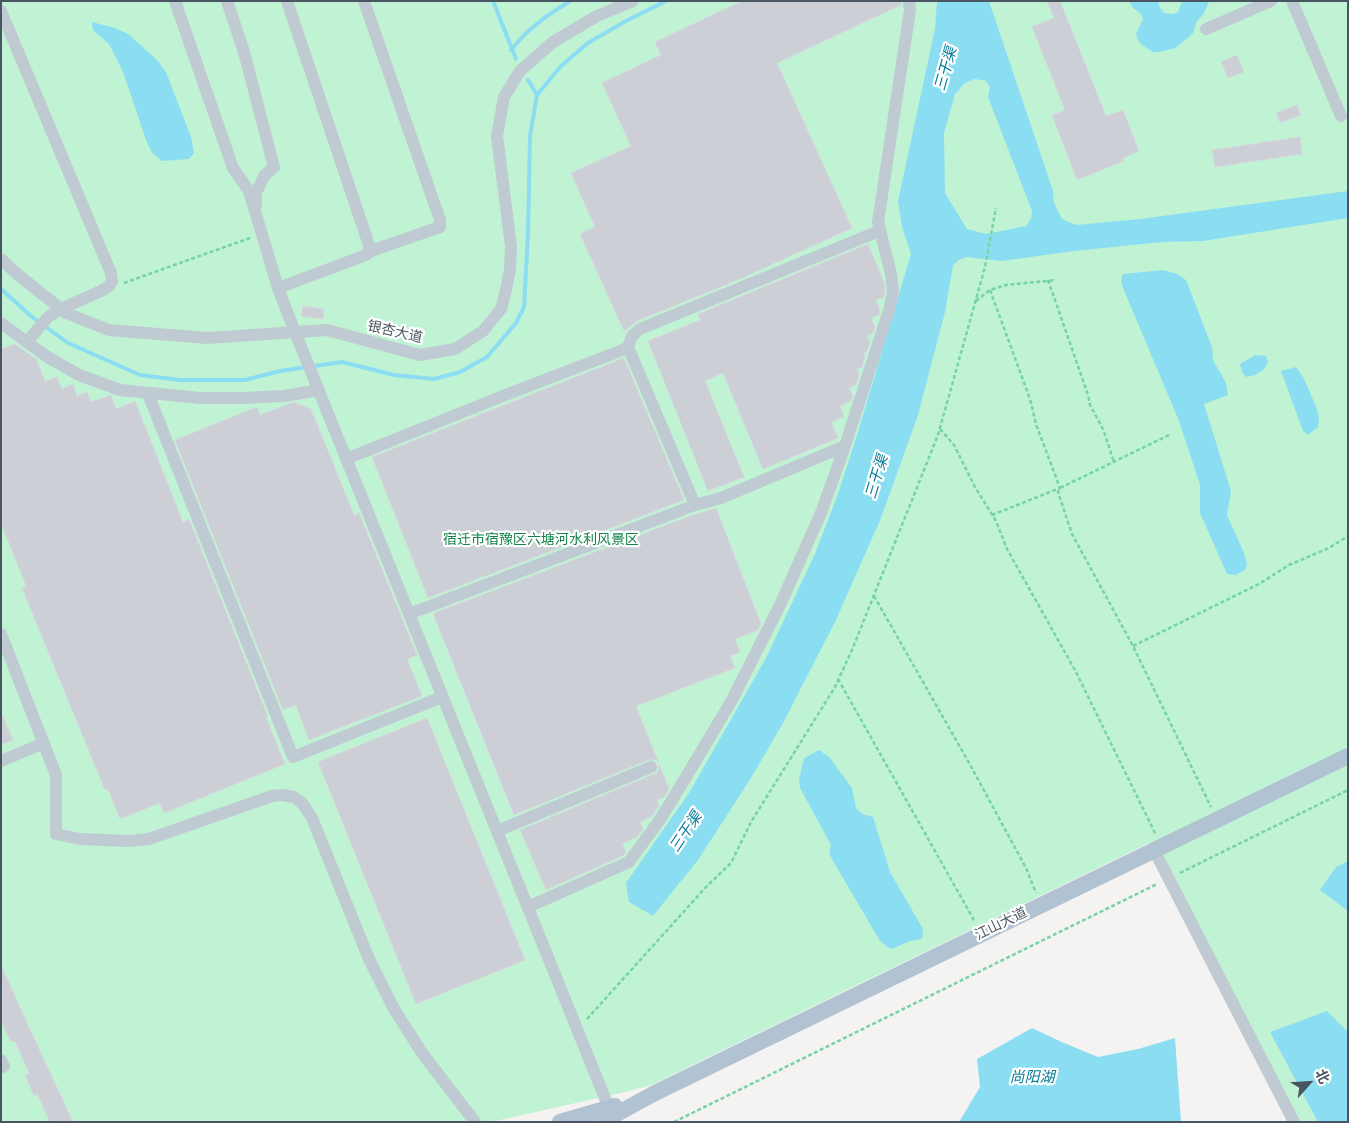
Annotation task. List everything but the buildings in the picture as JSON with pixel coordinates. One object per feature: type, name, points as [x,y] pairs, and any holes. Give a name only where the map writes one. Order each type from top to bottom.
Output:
[{"type":"main road","name":"江山大道","points":[[560,1122],[605,1115],[656,1093],[1155,843],[1217,819],[1348,756]]},
{"type":"street","points":[[175,1],[232,168],[249,191],[258,228],[278,288],[577,1030],[605,1115]]},
{"type":"street","points":[[227,1],[244,52],[274,167],[264,176],[256,193],[258,228]]},
{"type":"street","points":[[287,1],[371,251]]},
{"type":"street","points":[[278,288],[366,255],[371,251],[440,227],[440,220],[364,1]]},
{"type":"street","name":"银杏大道","points":[[1,259],[16,274],[66,313],[109,330],[207,338],[297,335],[327,330],[420,355],[455,349],[483,331],[501,309],[510,269],[510,246],[497,136],[504,96],[520,71],[553,42],[597,16],[633,1]]},
{"type":"street","points":[[528,907],[629,862],[684,782],[732,700],[780,605],[821,512],[845,446],[890,307],[893,291],[891,274],[878,222],[910,10],[909,1]]},
{"type":"street","points":[[1206,29],[1271,1]]},
{"type":"street","points":[[1292,1],[1341,116]]},
{"type":"street","points":[[1,11],[111,272],[112,281],[103,290],[61,309],[42,324],[27,342]]},
{"type":"street","points":[[695,505],[628,347],[632,336],[640,330],[879,231]]},
{"type":"street","points":[[1,323],[46,356],[79,375],[120,390],[200,398],[244,398],[284,396],[319,390]]},
{"type":"street","points":[[346,459],[628,347]]},
{"type":"street","points":[[148,394],[293,757],[442,697]]},
{"type":"street","points":[[409,614],[695,505],[721,498],[845,446]]},
{"type":"street","points":[[1,634],[56,775],[56,834],[90,840],[128,841],[149,839],[272,796],[294,797],[303,804],[312,818],[369,959],[394,1009],[422,1052],[475,1122]]},
{"type":"street","points":[[1,761],[44,743]]},
{"type":"street","points":[[496,831],[652,768]]},
{"type":"street","points":[[1155,843],[1169,878],[1294,1122]]},
{"type":"street","points":[[1,1060],[4,1066],[1,1068]]},
{"type":"path","points":[[577,1030],[706,887],[731,863],[751,822],[838,680],[874,596],[940,429],[985,267],[996,208]]},
{"type":"path","points":[[103,290],[231,246],[258,228]]},
{"type":"path","points":[[1048,280],[1090,405],[1103,429],[1114,462]]},
{"type":"path","points":[[974,302],[990,290],[1006,285],[1056,280]]},
{"type":"path","points":[[990,290],[1060,488],[1058,492],[1072,534],[1133,646],[1217,819]]},
{"type":"path","points":[[940,429],[954,445],[974,486],[992,515],[1007,549],[1076,672],[1155,843]]},
{"type":"path","points":[[992,515],[1060,488],[1169,435]]},
{"type":"path","points":[[1133,646],[1259,584],[1289,565],[1328,548],[1348,536]]},
{"type":"path","points":[[874,596],[968,760],[1026,868],[1036,894]]},
{"type":"path","points":[[838,680],[975,922]]},
{"type":"path","points":[[674,1122],[1348,790]]},
{"type":"green space","name":"宿迁市宿豫区六塘河水利风景区","points":[[1,1],[1348,1],[1348,1122],[1288,1122],[1149,843],[651,1085],[625,1092],[491,1122],[1,1122]]},
{"type":"water","name":"三干渠","points":[[937,1],[989,1],[1053,191],[1054,203],[1062,219],[1076,225],[1140,219],[1348,191],[1348,218],[1203,241],[1162,242],[1002,261],[966,257],[953,265],[945,312],[918,415],[881,518],[835,622],[783,723],[751,778],[698,860],[653,916],[629,902],[626,883],[689,793],[766,658],[815,554],[839,491],[858,432],[911,254],[902,227],[898,201],[935,29]],"holes":[[[975,79],[986,81],[990,87],[988,97],[1032,211],[1031,219],[1026,226],[986,234],[967,229],[945,193],[944,133],[955,94],[965,83]]]},
{"type":"water","points":[[1129,1],[1158,1],[1164,13],[1173,14],[1178,12],[1182,1],[1209,2],[1203,15],[1197,21],[1193,33],[1188,38],[1175,48],[1153,52],[1138,40],[1136,34],[1143,19]]},
{"type":"water","points":[[92,22],[115,28],[128,34],[157,60],[166,72],[191,137],[194,153],[189,159],[162,161],[152,153],[123,72],[109,44],[93,30]]},
{"type":"water","points":[[1163,270],[1177,274],[1186,280],[1212,347],[1213,360],[1226,383],[1228,395],[1204,404],[1231,491],[1227,515],[1247,563],[1245,570],[1236,575],[1227,574],[1200,513],[1200,485],[1179,421],[1121,280],[1123,274]]},
{"type":"water","points":[[1255,355],[1266,356],[1268,362],[1264,369],[1255,375],[1246,377],[1242,372],[1240,364]]},
{"type":"water","points":[[1296,367],[1303,377],[1319,416],[1318,427],[1308,435],[1303,431],[1281,371]]},
{"type":"water","points":[[819,750],[829,757],[852,788],[856,808],[862,814],[873,817],[890,872],[923,929],[922,939],[910,941],[892,949],[880,941],[829,854],[831,845],[800,788],[799,780],[804,758]]},
{"type":"water","points":[[1348,861],[1348,911],[1320,890],[1336,867]]},
{"type":"water","points":[[1327,1011],[1348,1032],[1348,1122],[1318,1122],[1270,1032]]},
{"type":"water","name":"尚阳湖","points":[[1032,1028],[1098,1057],[1138,1049],[1175,1038],[1181,1122],[959,1122],[980,1087],[977,1059]]},
{"type":"waterway","points":[[493,1],[516,59]]},
{"type":"waterway","points":[[511,50],[524,35],[544,18],[570,1]]},
{"type":"waterway","points":[[1,289],[32,317],[68,343],[140,375],[180,380],[245,380],[280,371],[342,362],[394,375],[434,379],[460,372],[487,357],[516,323],[524,307],[530,136],[537,95],[561,66],[588,43],[666,1]]},
{"type":"waterway","points":[[528,80],[537,95]]}]
